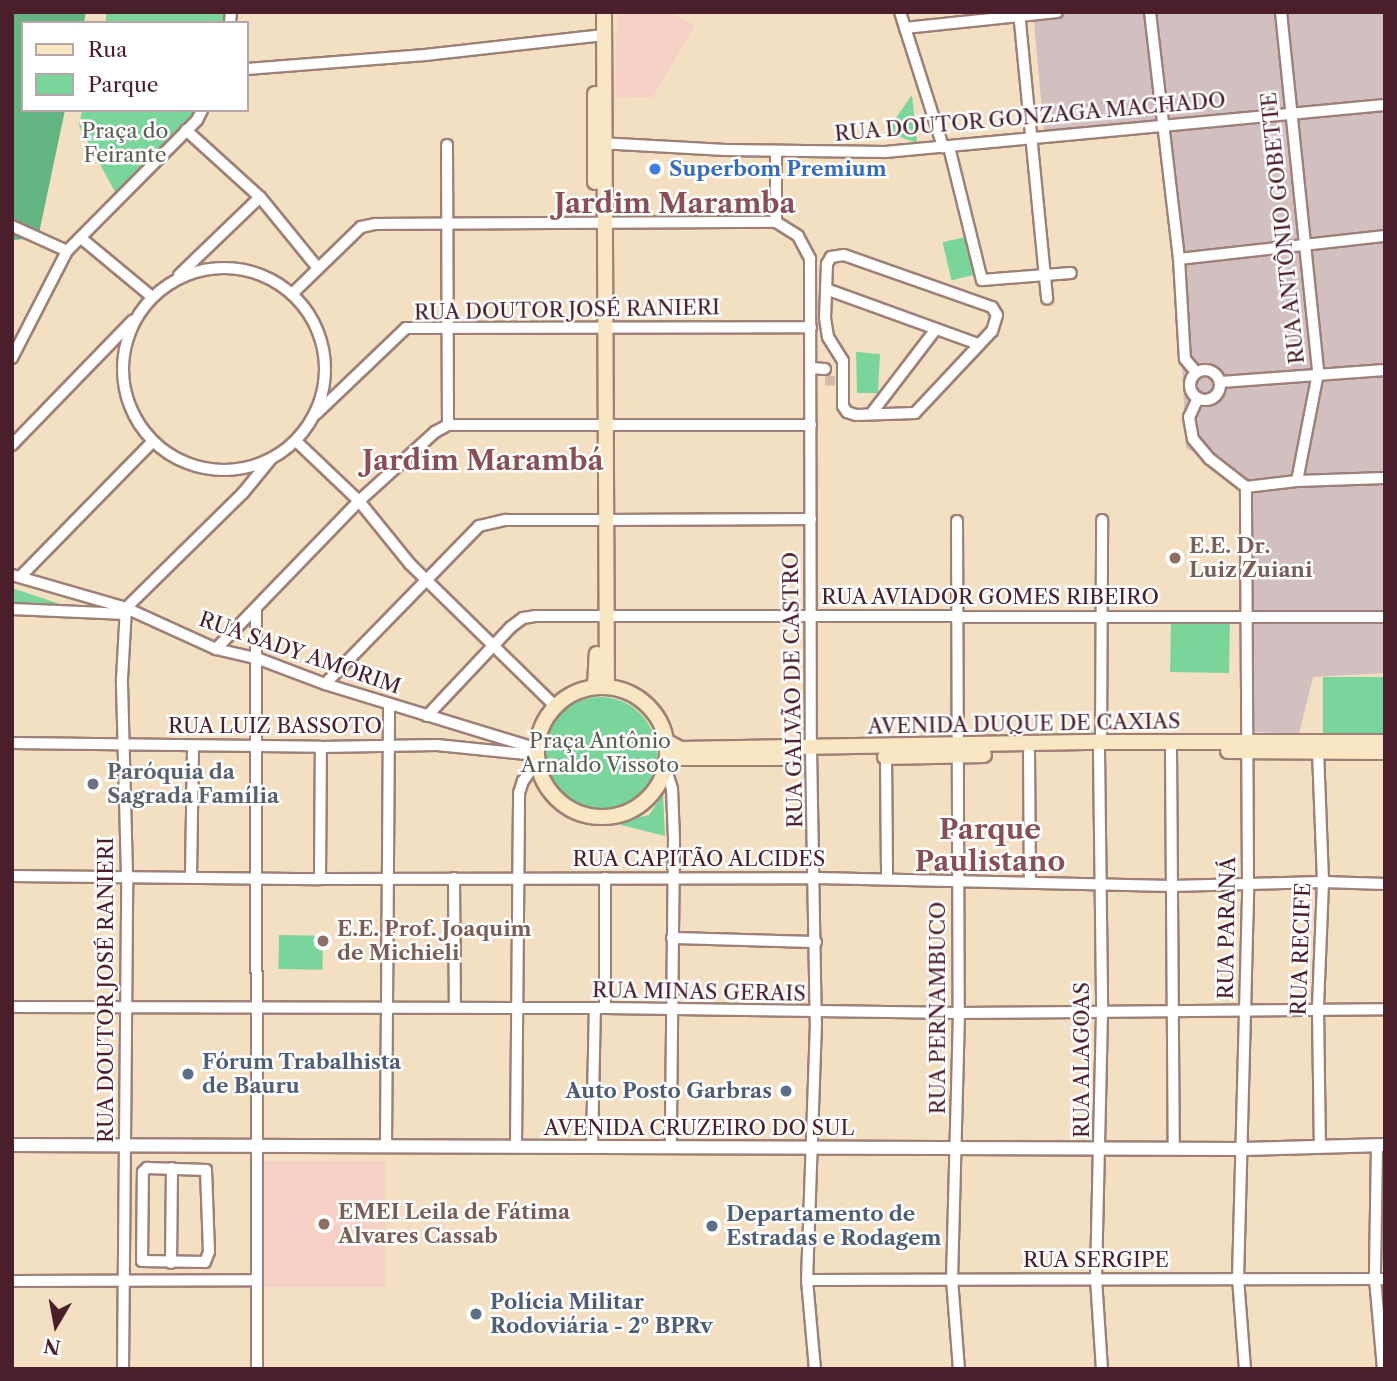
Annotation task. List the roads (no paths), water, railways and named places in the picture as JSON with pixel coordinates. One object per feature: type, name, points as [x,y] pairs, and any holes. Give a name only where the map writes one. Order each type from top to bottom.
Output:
[{"type":"main road","points":[[596,12],[600,35],[601,687]]},
{"type":"main road","points":[[600,35],[604,12]]},
{"type":"main road","points":[[601,687],[630,693],[643,701],[662,726],[667,742],[666,763],[659,784],[648,798],[626,812],[599,817],[582,814],[552,794],[537,756],[544,720],[555,706],[567,696],[601,687]]},
{"type":"main road","name":"AVENIDA DUQUE DE CAXIAS","points":[[667,742],[681,749],[886,757],[1100,746],[1385,742]]},
{"type":"main road","name":"AVENIDA DUQUE DE CAXIAS","points":[[666,763],[811,753],[1029,752],[1100,746],[1171,751],[1246,746],[1385,752]]},
{"type":"street","points":[[900,12],[946,147],[982,280],[1071,274]]},
{"type":"street","points":[[905,28],[1057,12]]},
{"type":"street","points":[[1150,12],[1179,259],[1185,359],[1196,372]]},
{"type":"street","name":"RUA ANTÔNIO GOBETTE","points":[[1281,12],[1318,373],[1297,481]]},
{"type":"street","points":[[1019,15],[1047,299]]},
{"type":"street","points":[[250,67],[425,55],[600,35]]},
{"type":"street","name":"RUA DOUTOR GONZAGA MACHADO","points":[[600,143],[874,153],[1385,105]]},
{"type":"street","points":[[12,358],[68,251],[197,120],[201,112]]},
{"type":"street","points":[[186,130],[260,197],[318,268]]},
{"type":"street","points":[[447,145],[449,425]]},
{"type":"street","points":[[292,294],[361,228],[375,224],[776,222],[776,151]]},
{"type":"street","points":[[12,445],[152,297],[260,197]]},
{"type":"street","name":"RUA GALVÃO DE CASTRO","points":[[776,222],[799,236],[810,259],[811,753],[816,878],[816,1013],[807,1280],[815,1369]]},
{"type":"street","points":[[12,226],[68,251]]},
{"type":"street","points":[[1179,259],[1385,236]]},
{"type":"street","points":[[81,238],[152,297]]},
{"type":"street","points":[[811,381],[834,375],[843,361],[828,337],[826,289],[827,264],[831,257],[844,255],[992,307],[996,323],[919,411],[871,414],[847,412],[834,375]]},
{"type":"street","points":[[12,609],[126,611],[243,493],[270,460],[296,441],[315,415],[325,384],[324,351],[313,320],[292,294],[271,279],[247,270],[222,267],[196,271],[172,281]]},
{"type":"street","points":[[826,289],[978,344]]},
{"type":"street","points":[[135,318],[123,349],[122,382],[132,414],[152,442],[178,460],[208,470],[240,470],[270,460]]},
{"type":"street","name":"RUA DOUTOR JOSÉ RANIERI","points":[[315,415],[406,328],[811,327]]},
{"type":"street","points":[[871,414],[936,329]]},
{"type":"street","points":[[811,368],[834,375]]},
{"type":"street","points":[[1196,372],[1210,370],[1221,382]]},
{"type":"street","points":[[1221,382],[1385,370]]},
{"type":"street","points":[[1196,372],[1190,386],[1198,398]]},
{"type":"street","points":[[1198,398],[1214,398],[1221,382]]},
{"type":"street","points":[[1198,398],[1189,416],[1193,439],[1210,459],[1246,486],[1385,478]]},
{"type":"street","points":[[216,649],[359,502],[435,432],[449,425],[811,425]]},
{"type":"street","points":[[296,441],[359,502],[426,580],[555,706]]},
{"type":"street","points":[[16,576],[152,442]]},
{"type":"street","name":"RUA PARANÁ","points":[[1245,1369],[1238,1279],[1244,1149],[1248,884],[1246,486]]},
{"type":"street","points":[[325,684],[479,526],[490,522],[811,519]]},
{"type":"street","name":"RUA ALAGOAS","points":[[1102,520],[1101,1149],[1096,1279],[1102,1369]]},
{"type":"street","name":"RUA PERNAMBUCO","points":[[957,521],[959,1013],[952,1279],[959,1369]]},
{"type":"street","name":"RUA SADY AMORIM","points":[[16,576],[126,611],[216,649],[259,659],[537,756]]},
{"type":"street","points":[[256,610],[259,659],[256,876],[257,1369]]},
{"type":"street","name":"RUA DOUTOR JOSÉ RANIERI","points":[[123,1369],[127,875],[122,679],[126,611]]},
{"type":"street","name":"RUA AVIADOR GOMES RIBEIRO","points":[[427,716],[523,618],[602,615],[1385,617]]},
{"type":"street","points":[[386,1146],[389,704]]},
{"type":"street","name":"RUA LUIZ BASSOTO","points":[[12,743],[467,747],[537,756]]},
{"type":"street","points":[[191,876],[193,746]]},
{"type":"street","points":[[320,879],[321,747]]},
{"type":"street","points":[[1171,751],[1174,1148]]},
{"type":"street","name":"RUA RECIFE","points":[[1318,751],[1323,882],[1318,1009],[1320,1147]]},
{"type":"street","points":[[1029,752],[1030,882]]},
{"type":"street","points":[[516,1146],[520,787],[537,756]]},
{"type":"street","points":[[886,757],[887,878]]},
{"type":"street","points":[[666,763],[672,789],[671,1146]]},
{"type":"street","name":"RUA CAPITÃO ALCIDES","points":[[12,876],[256,876],[320,879],[887,878],[957,883],[1172,886],[1323,882],[1385,884]]},
{"type":"street","points":[[454,878],[455,1007]]},
{"type":"street","points":[[592,1147],[605,878]]},
{"type":"street","points":[[672,938],[816,942]]},
{"type":"street","name":"RUA MINAS GERAIS","points":[[12,1007],[455,1007],[816,1013],[1173,1014],[1245,1009],[1385,1009]]},
{"type":"street","name":"AVENIDA CRUZEIRO DO SUL","points":[[12,1145],[957,1149],[1244,1149],[1381,1145]]},
{"type":"street","points":[[1381,1145],[1382,1369]]},
{"type":"street","points":[[147,1168],[201,1169],[209,1174],[209,1258],[191,1263],[172,1263],[145,1263],[141,1257],[144,1172],[147,1168]]},
{"type":"street","points":[[172,1168],[172,1263]]},
{"type":"street","points":[[190,1281],[191,1263]]},
{"type":"street","name":"RUA SERGIPE","points":[[807,1280],[1380,1279]]},
{"type":"street","points":[[12,1281],[257,1280]]},
{"type":"tunnel","points":[[825,380],[835,381]]},
{"type":"place","name":"Superbom Premium","points":[[655,169]]},
{"type":"place","name":"E.E. Dr. Luiz Zuiani","points":[[1175,558]]},
{"type":"place","name":"Paróquia da Sagrada Família","points":[[93,784]]},
{"type":"place","name":"E.E. Prof. Joaquim de Michieli","points":[[323,941]]},
{"type":"place","name":"Fórum Trabalhista de Bauru","points":[[188,1074]]},
{"type":"place","name":"Auto Posto Garbras","points":[[786,1091]]},
{"type":"place","name":"EMEI Leila de Fátima Alvares Cassab","points":[[324,1224]]},
{"type":"place","name":"Departamento de Estradas e Rodagem","points":[[712,1226]]},
{"type":"place","name":"Polícia Militar Rodoviária - 2º BPRv","points":[[476,1314]]},
{"type":"district","name":"Jardim Maramba","points":[[675,203]]},
{"type":"district","name":"Jardim Marambá","points":[[483,460]]},
{"type":"district","name":"Parque Paulistano","points":[[990,845]]},
{"type":"park label","name":"Praça do Feirante","points":[[125,143]]},
{"type":"park label","name":"Praça Antônio Arnaldo Vissoto","points":[[600,753]]}]
